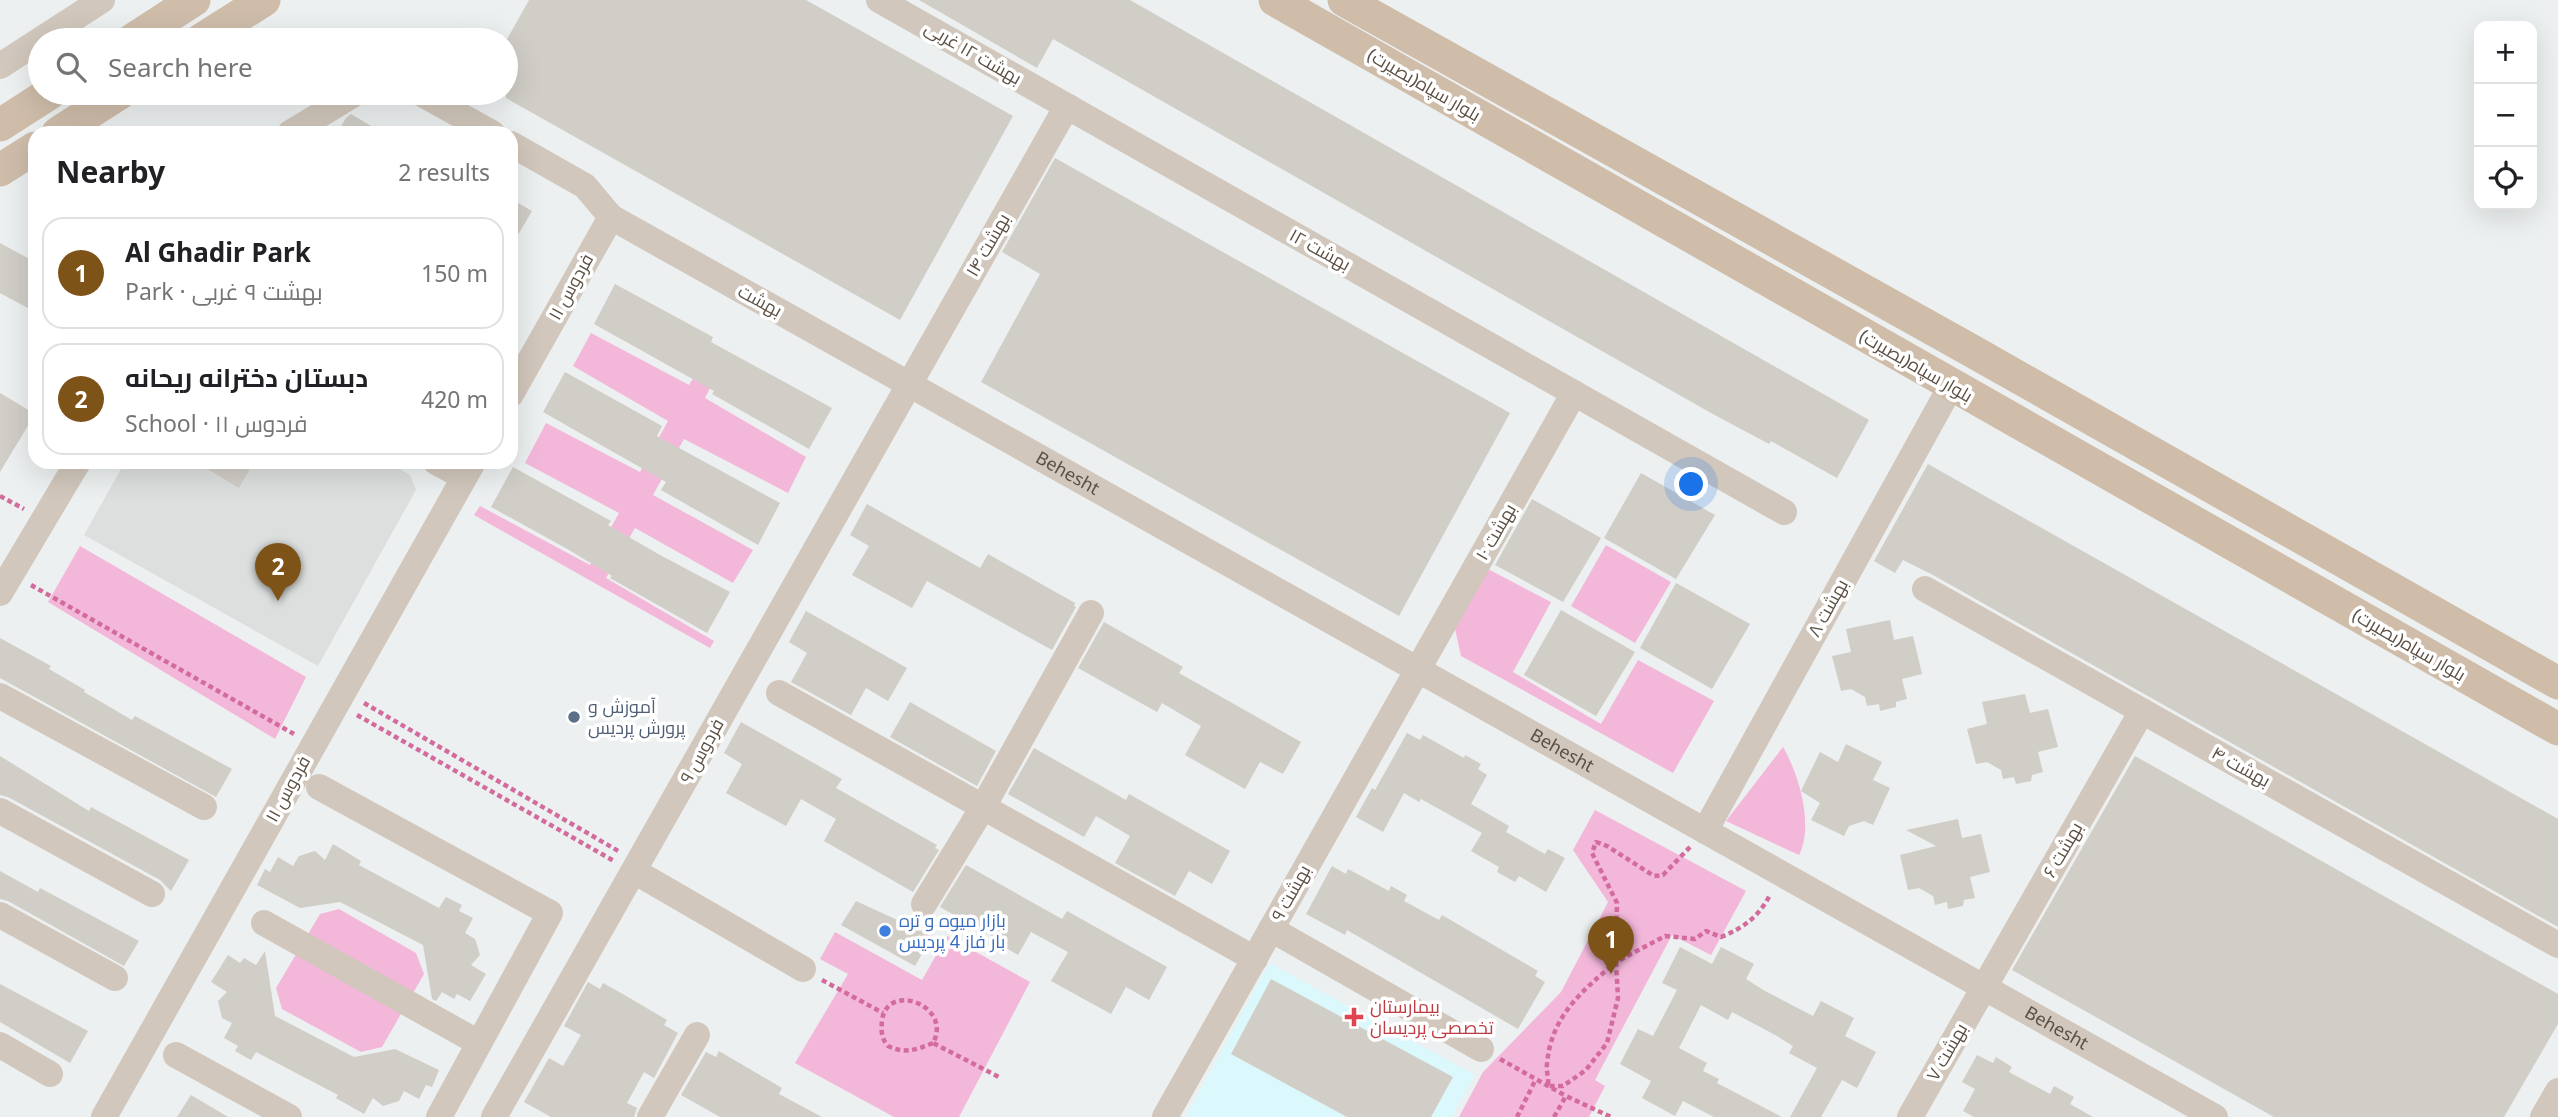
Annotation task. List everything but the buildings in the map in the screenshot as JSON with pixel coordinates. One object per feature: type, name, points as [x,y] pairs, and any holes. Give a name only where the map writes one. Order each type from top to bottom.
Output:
[{"type":"main road","points":[[151,28],[194,0]]},
{"type":"main road","points":[[220,28],[264,0]]},
{"type":"main road","name":"بلوار سپاه(بصیرت)","points":[[1344,0],[2558,682]]},
{"type":"main road","name":"بلوار سپاه(بصیرت)","points":[[1282,1],[1951,386],[2558,729]]},
{"type":"main road","points":[[0,125],[31,105]]},
{"type":"main road","points":[[69,126],[101,105]]},
{"type":"main road","points":[[0,170],[28,152]]},
{"type":"main road","points":[[1951,386],[1972,351]]},
{"type":"main road","points":[[2458,673],[2478,637]]},
{"type":"street","points":[[59,28],[102,0]]},
{"type":"street","name":"بهشت ۱۲ غربی","points":[[879,0],[1067,106]]},
{"type":"street","points":[[0,66],[28,48]]},
{"type":"street","points":[[302,126],[336,105]]},
{"type":"street","points":[[442,105],[479,126]]},
{"type":"street","name":"بهشت ۱۴","points":[[909,384],[1067,106]]},
{"type":"street","name":"بهشت ۱۲","points":[[1067,106],[1784,512]]},
{"type":"street","points":[[518,148],[585,186],[611,217]]},
{"type":"street","name":"بهشت","points":[[611,217],[909,384]]},
{"type":"street","name":"فردوس ۱۱","points":[[518,382],[611,217]]},
{"type":"street","name":"Behesht","points":[[909,384],[2215,1117]]},
{"type":"street","name":"فردوس ۹","points":[[495,1117],[909,384]]},
{"type":"street","name":"بهشت ۸","points":[[1705,831],[1951,386]]},
{"type":"street","name":"بهشت ۱۰","points":[[1418,670],[1574,393]]},
{"type":"street","points":[[6,583],[74,469]]},
{"type":"street","name":"فردوس ۱۱","points":[[104,1117],[469,470]]},
{"type":"street","name":"بهشت ۴","points":[[1925,589],[2558,945]]},
{"type":"street","points":[[924,904],[983,807],[1091,612]]},
{"type":"street","name":"بهشت ۹","points":[[1165,1117],[1418,670]]},
{"type":"street","points":[[779,694],[1255,959]]},
{"type":"street","points":[[0,696],[204,807]]},
{"type":"street","name":"بهشت ۶","points":[[1984,988],[2142,711]]},
{"type":"street","points":[[319,787],[550,914],[439,1117]]},
{"type":"street","points":[[0,811],[152,894]]},
{"type":"street","points":[[636,867],[803,969]]},
{"type":"street","points":[[0,915],[114,978]]},
{"type":"street","points":[[264,923],[479,1044]]},
{"type":"street","points":[[1271,929],[1481,1049]]},
{"type":"street","name":"بهشت ۷","points":[[1910,1117],[1984,988]]},
{"type":"street","points":[[650,1117],[697,1035]]},
{"type":"street","points":[[0,1045],[50,1074]]},
{"type":"street","points":[[176,1055],[289,1117]]},
{"type":"street","points":[[2543,1117],[2558,1091]]},
{"type":"path","points":[[6,583],[313,745]]},
{"type":"path","points":[[340,697],[636,867]]},
{"type":"path","points":[[340,697],[636,867]]},
{"type":"path","points":[[1548,1086],[1563,1086],[1587,1070],[1607,1043],[1618,998],[1617,903],[1592,853],[1597,842],[1654,876],[1663,875],[1705,831]]},
{"type":"path","points":[[1548,1086],[1547,1065],[1557,1026],[1564,1012],[1585,988],[1616,962],[1665,936],[1695,939],[1706,931],[1721,937],[1734,932],[1760,913],[1782,874]]},
{"type":"path","points":[[803,969],[883,1013]]},
{"type":"path","points":[[899,1001],[917,1002],[931,1012],[937,1023],[937,1036],[933,1043],[914,1051],[888,1046],[881,1032],[883,1013],[888,1006],[899,1001]]},
{"type":"path","points":[[933,1043],[999,1077]]},
{"type":"path","points":[[1481,1049],[1566,1096],[1611,1117]]},
{"type":"path","points":[[1517,1117],[1536,1079]]},
{"type":"path","points":[[1554,1117],[1566,1096]]},
{"type":"shaded area","points":[[591,333],[689,385],[711,349],[726,356],[705,398],[806,457],[788,493],[684,439],[653,495],[753,550],[733,583],[635,528],[606,578],[714,641],[710,648],[474,515],[480,506],[590,565],[619,513],[525,463],[546,423],[640,472],[668,421],[573,366]]},
{"type":"shaded area","points":[[121,469],[400,469],[410,475],[416,490],[318,666],[84,535]]},
{"type":"shaded area","points":[[1606,545],[1671,582],[1635,643],[1571,606]]},
{"type":"shaded area","points":[[80,546],[306,677],[275,739],[48,602]]},
{"type":"shaded area","points":[[1486,568],[1551,602],[1513,672],[1601,724],[1638,660],[1714,701],[1673,773],[1461,656],[1455,629]]},
{"type":"shaded area","points":[[1783,747],[1803,800],[1805,830],[1799,855],[1726,821]]},
{"type":"shaded area","points":[[1595,810],[1746,891],[1711,955],[1672,935],[1595,1080],[1605,1086],[1589,1117],[1459,1117],[1483,1072],[1561,992],[1608,902],[1573,850]]},
{"type":"shaded area","points":[[339,909],[416,953],[424,974],[382,1047],[361,1052],[282,1009],[276,988],[320,914]]},
{"type":"shaded area","points":[[835,932],[922,980],[947,936],[1030,982],[959,1117],[894,1117],[795,1063],[848,974],[820,959]]},
{"type":"shaded area","name":"بیمارستان تخصصی پردیسان","points":[[1269,963],[1475,1075],[1452,1117],[1431,1117],[1453,1078],[1271,979],[1231,1054],[1347,1117],[1186,1117]]},
{"type":"place","name":"دبستان دخترانه ریحانه","points":[[278,601]]},
{"type":"place","name":"آموزش و پرورش پردیس","points":[[574,717]]},
{"type":"place","name":"بازار میوه و تره بار فاز 4 پردیس","points":[[885,931]]},
{"type":"place","name":"Al Ghadir Park","points":[[1611,974]]},
{"type":"place","name":"بیمارستان تخصصی پردیسان","points":[[1354,1017]]}]
